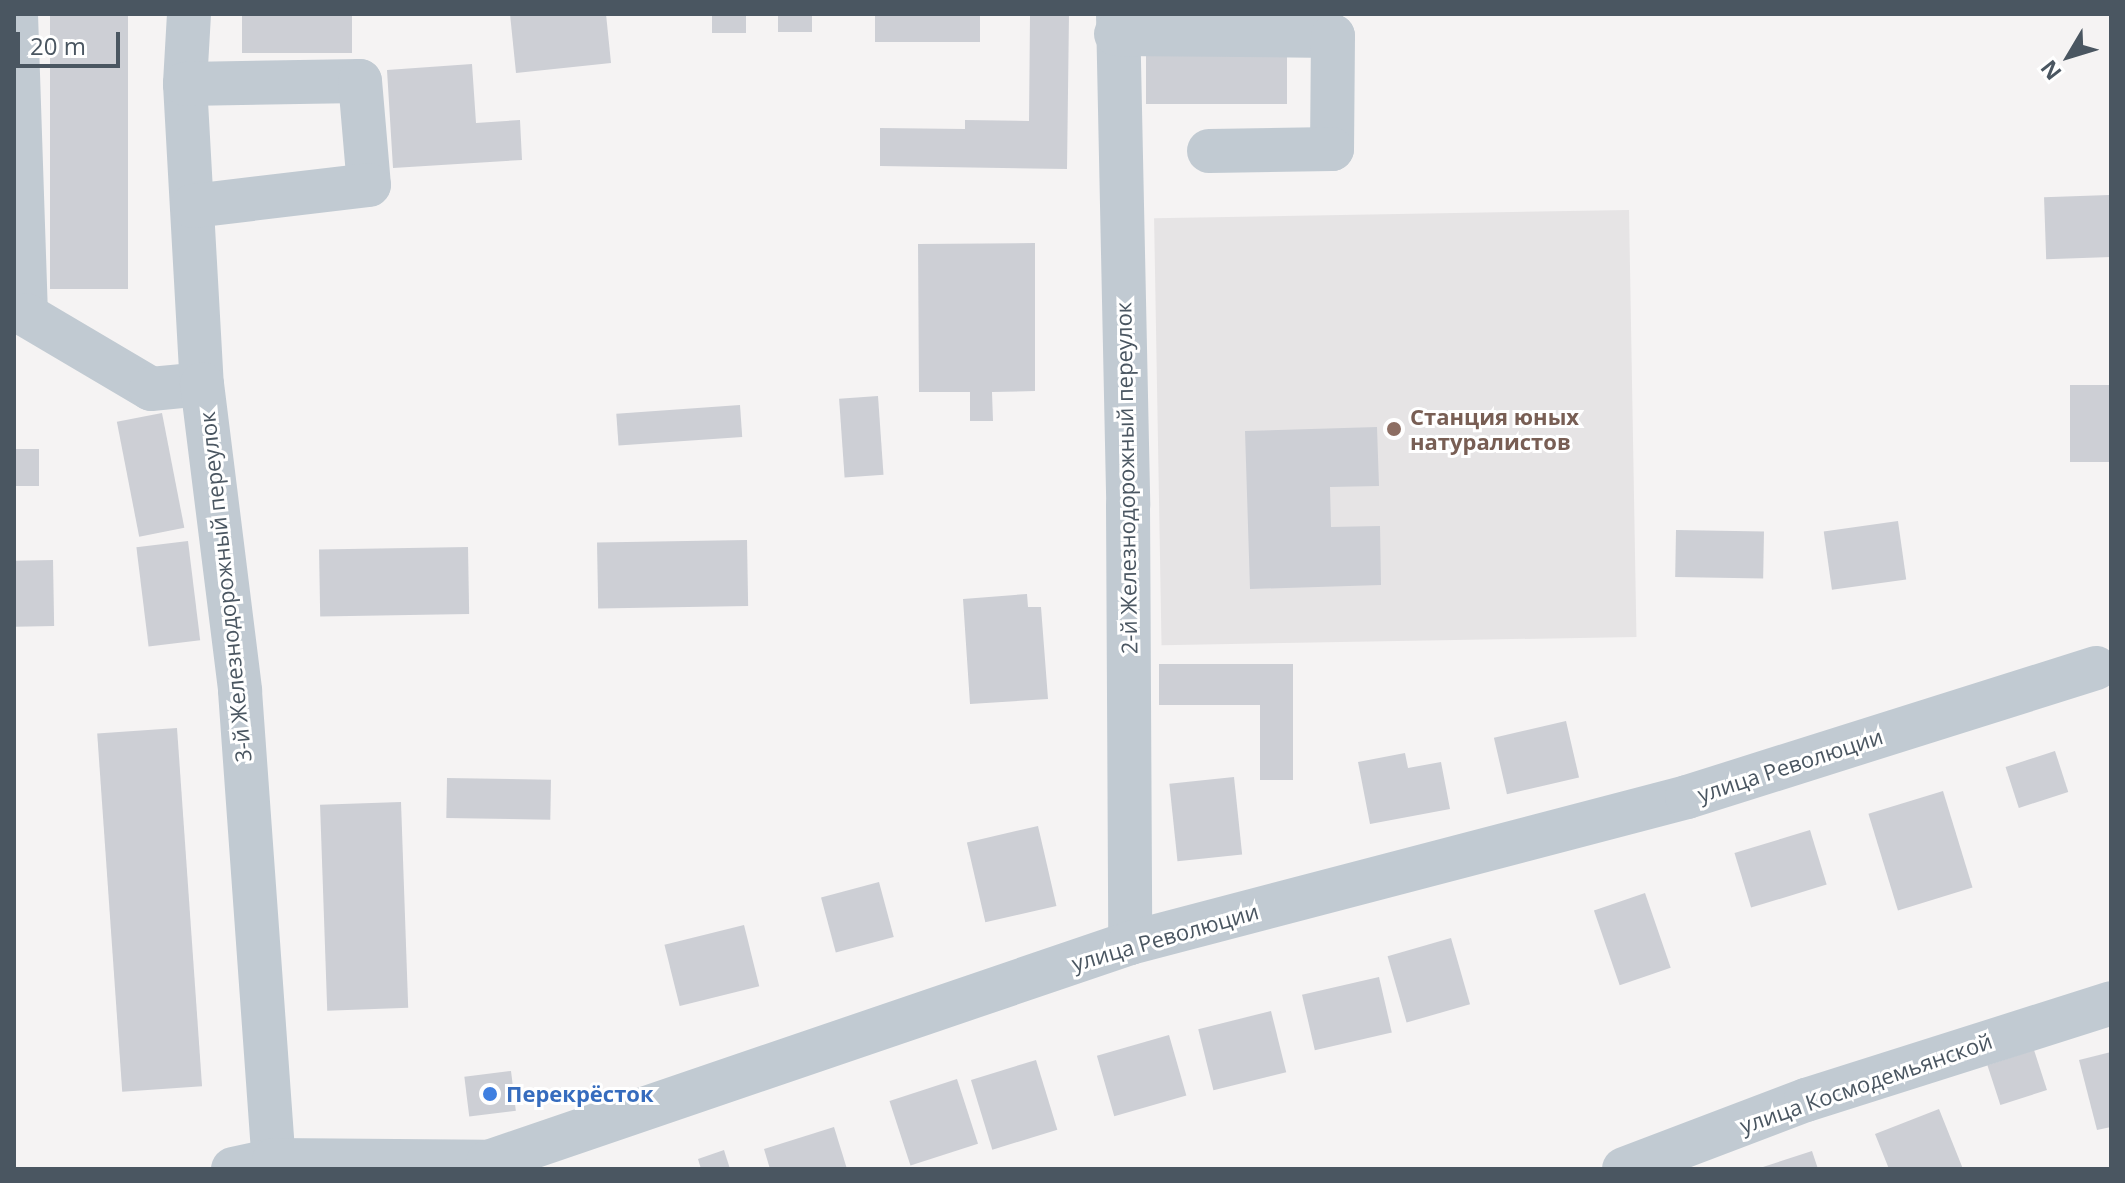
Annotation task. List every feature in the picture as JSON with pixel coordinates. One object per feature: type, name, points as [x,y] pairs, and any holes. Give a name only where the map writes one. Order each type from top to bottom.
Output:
[{"type":"street","points":[[16,14],[26,315],[151,389],[202,384]]},
{"type":"street","name":"3-й Железнодорожный переулок","points":[[189,14],[185,84],[202,384],[240,691],[254,1164]]},
{"type":"street","points":[[1117,24],[1333,36],[1332,149],[1209,151]]},
{"type":"street","name":"2-й Железнодорожный переулок","points":[[1117,24],[1128,505],[1130,943]]},
{"type":"street","points":[[185,84],[360,81],[369,185],[192,206]]},
{"type":"street","name":"улица Революции","points":[[254,1164],[489,1165],[1130,943],[1687,797],[2096,668]]},
{"type":"street","name":"улица Космодемьянской","points":[[1624,1169],[1806,1100],[2111,1003]]},
{"type":"shaded area","name":"Станция юных натуралистов","points":[[1629,210],[1636,637],[1162,645],[1154,218]]},
{"type":"building","points":[[50,14],[128,14],[128,289],[50,289]]},
{"type":"building","points":[[242,14],[352,14],[352,53],[242,53]]},
{"type":"building","points":[[510,14],[606,14],[611,63],[516,73]]},
{"type":"building","points":[[712,14],[746,14],[746,33],[712,33]]},
{"type":"building","points":[[778,14],[812,14],[812,32],[778,32]]},
{"type":"building","points":[[875,14],[980,14],[980,42],[875,42]]},
{"type":"building","points":[[1030,14],[1069,14],[1067,169],[880,166],[880,128],[965,129],[965,120],[1029,121]]},
{"type":"building","points":[[1146,41],[1287,41],[1287,104],[1146,104]]},
{"type":"building","points":[[472,64],[476,123],[520,120],[522,160],[393,168],[387,70]]},
{"type":"building","points":[[2109,195],[2111,257],[2046,259],[2044,197]]},
{"type":"building","points":[[1035,243],[1035,391],[992,392],[993,421],[970,421],[970,392],[919,392],[918,244]]},
{"type":"building","points":[[2070,385],[2111,385],[2111,462],[2070,462]]},
{"type":"building","points":[[878,396],[884,475],[845,478],[839,399]]},
{"type":"building","points":[[740,405],[742,437],[619,446],[616,414]]},
{"type":"building","points":[[162,413],[184,528],[139,537],[117,422]]},
{"type":"building","points":[[1377,427],[1379,486],[1330,487],[1331,527],[1380,526],[1381,585],[1250,589],[1245,431]]},
{"type":"building","points":[[14,449],[39,449],[39,486],[14,486]]},
{"type":"building","points":[[1898,521],[1906,579],[1832,590],[1824,531]]},
{"type":"building","points":[[1676,530],[1764,532],[1763,579],[1675,577]]},
{"type":"building","points":[[747,540],[748,606],[598,609],[597,543]]},
{"type":"building","points":[[188,541],[200,640],[149,647],[136,547]]},
{"type":"building","points":[[468,547],[469,614],[320,617],[319,550]]},
{"type":"building","points":[[53,560],[54,626],[15,627],[14,561]]},
{"type":"building","points":[[1027,594],[1028,607],[1041,607],[1048,699],[970,704],[963,599]]},
{"type":"building","points":[[1159,664],[1293,664],[1293,780],[1260,780],[1260,705],[1159,705]]},
{"type":"building","points":[[1566,721],[1579,778],[1507,794],[1494,738]]},
{"type":"building","points":[[177,728],[202,1086],[122,1092],[97,734]]},
{"type":"building","points":[[2055,751],[2068,792],[2019,808],[2006,767]]},
{"type":"building","points":[[1405,753],[1408,768],[1441,762],[1450,809],[1370,824],[1358,762]]},
{"type":"building","points":[[1234,777],[1242,855],[1178,861],[1169,784]]},
{"type":"building","points":[[447,778],[551,780],[550,820],[446,818]]},
{"type":"building","points":[[1943,791],[1973,888],[1898,910],[1868,814]]},
{"type":"building","points":[[401,802],[408,1008],[327,1011],[320,805]]},
{"type":"building","points":[[1038,826],[1056,906],[985,922],[967,842]]},
{"type":"building","points":[[1810,830],[1827,885],[1751,908],[1734,853]]},
{"type":"building","points":[[879,882],[894,937],[836,953],[821,898]]},
{"type":"building","points":[[1645,893],[1671,968],[1620,985],[1594,911]]},
{"type":"building","points":[[744,925],[759,986],[680,1006],[664,945]]},
{"type":"building","points":[[1451,938],[1470,1004],[1407,1023],[1388,956]]},
{"type":"building","points":[[1379,977],[1392,1033],[1315,1050],[1302,995]]},
{"type":"building","points":[[1271,1011],[1286,1072],[1213,1090],[1198,1029]]},
{"type":"building","points":[[1169,1035],[1186,1096],[1114,1116],[1097,1056]]},
{"type":"building","points":[[2034,1050],[2047,1090],[2000,1105],[1987,1065]]},
{"type":"building","points":[[2111,1052],[2111,1127],[2097,1130],[2079,1060]]},
{"type":"building","points":[[1036,1060],[1057,1130],[992,1150],[971,1080]]},
{"type":"building","name":"Перекрёсток","points":[[511,1071],[516,1111],[469,1116],[464,1077]]},
{"type":"building","points":[[957,1079],[978,1144],[910,1166],[889,1101]]},
{"type":"building","points":[[1939,1109],[1963,1169],[1889,1169],[1875,1134]]},
{"type":"building","points":[[834,1127],[847,1169],[770,1169],[764,1149]]},
{"type":"building","points":[[724,1150],[730,1169],[701,1169],[698,1159]]},
{"type":"building","points":[[1812,1151],[1818,1169],[1763,1167]]},
{"type":"place","name":"Станция юных натуралистов","points":[[1394,429]]},
{"type":"place","name":"Перекрёсток","points":[[490,1094]]}]
